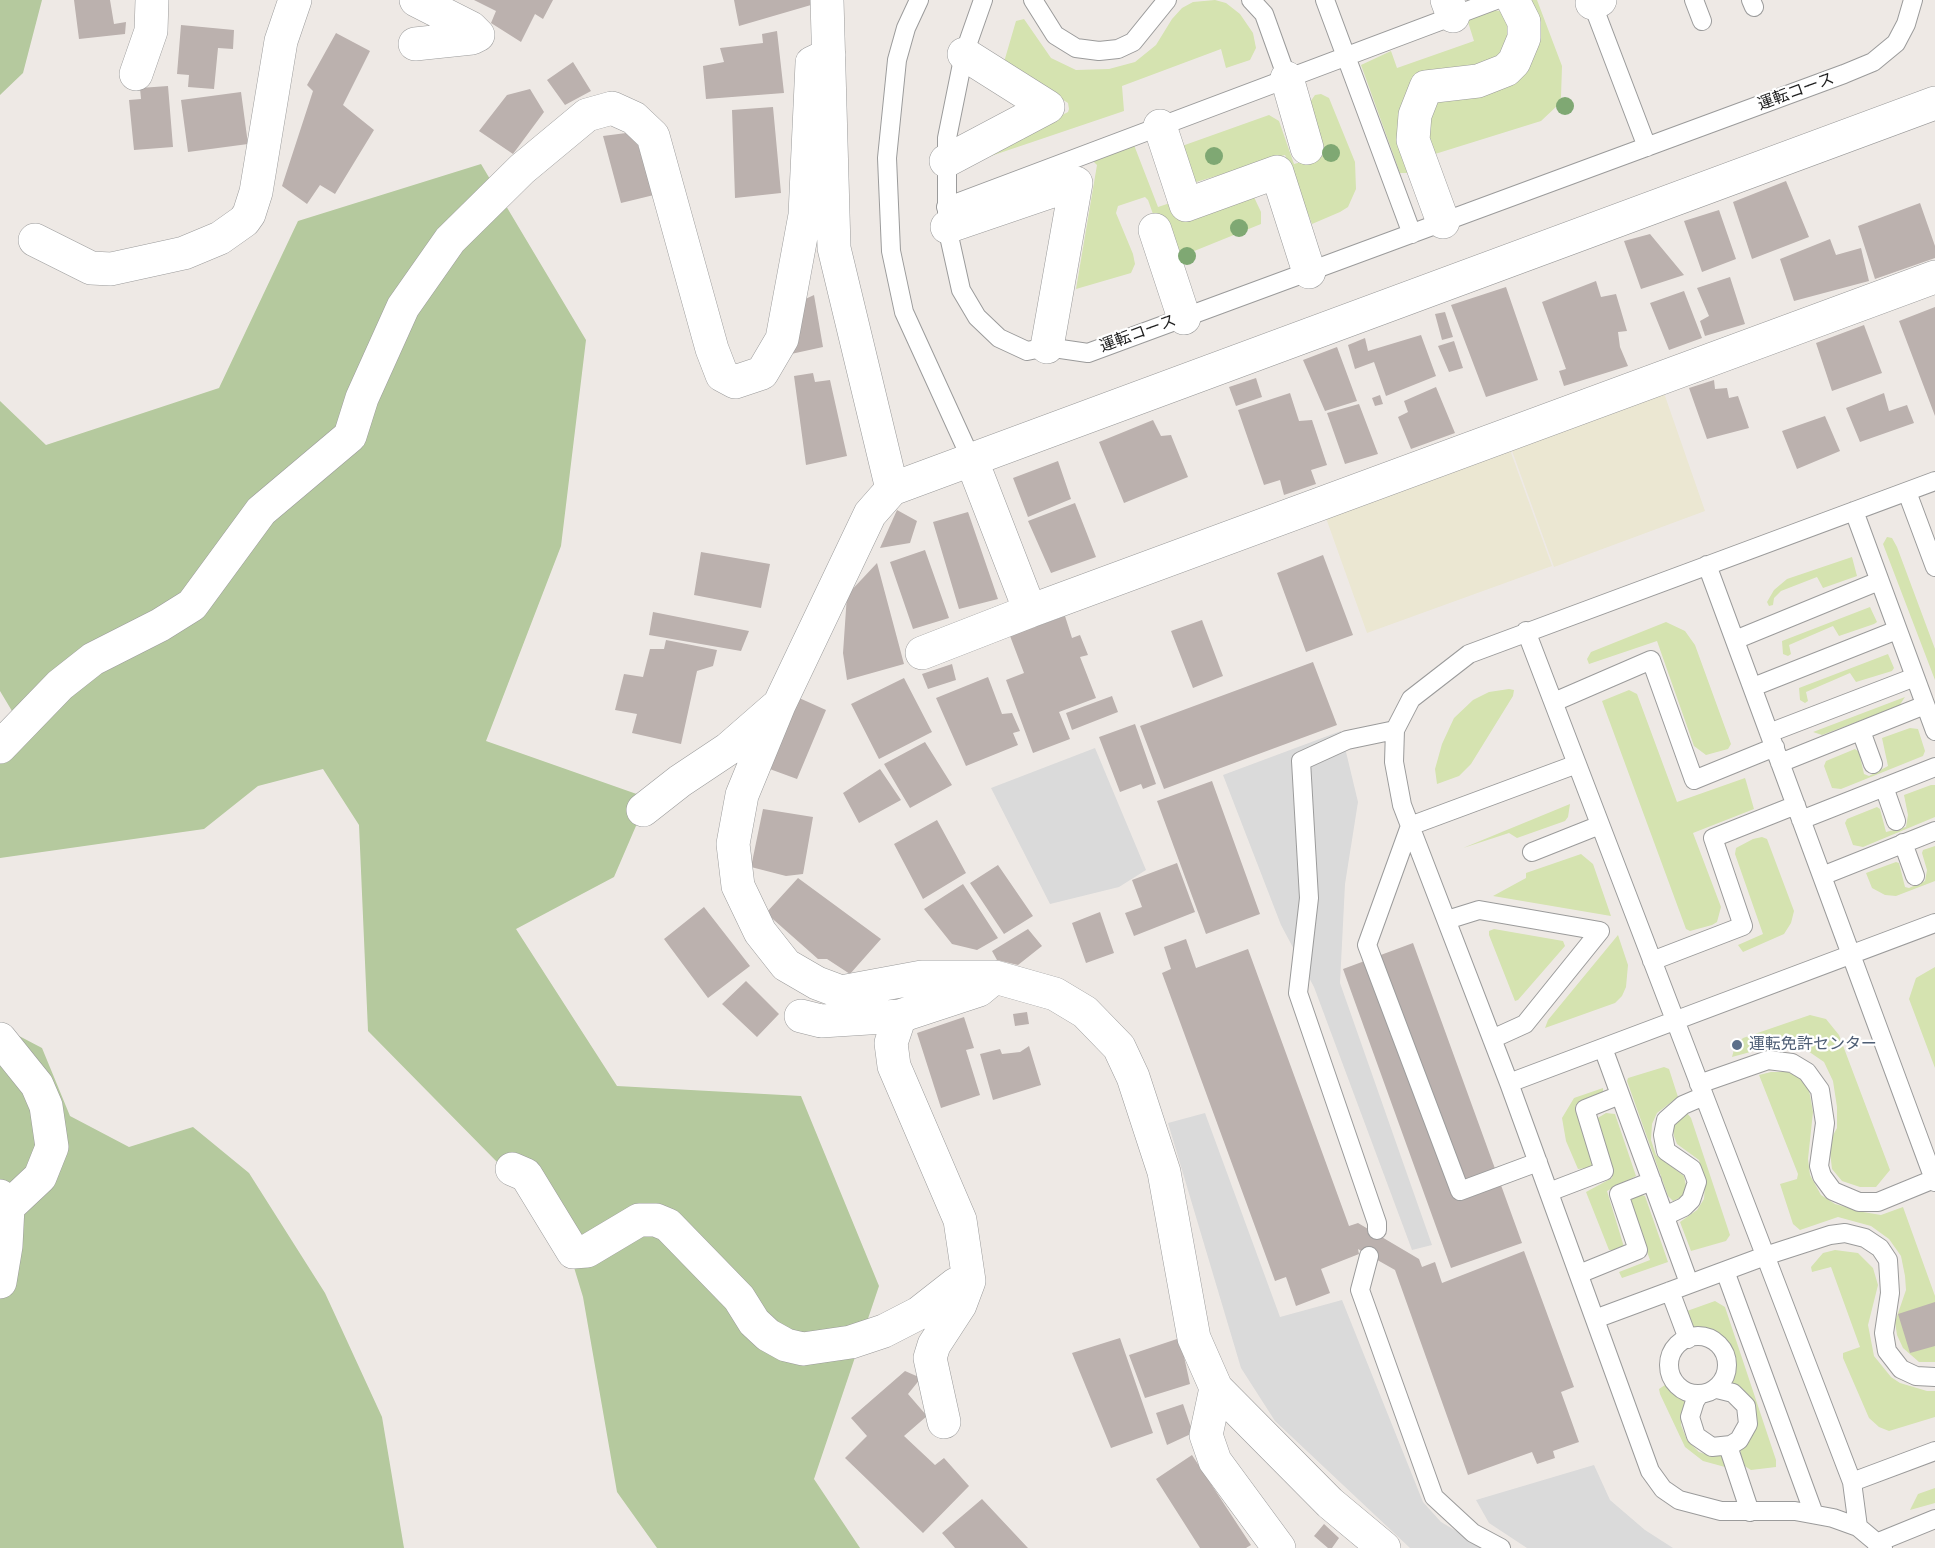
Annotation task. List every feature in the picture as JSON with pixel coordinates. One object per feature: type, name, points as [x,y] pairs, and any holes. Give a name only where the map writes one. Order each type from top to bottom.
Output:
[{"type":"street","points":[[136,74],[151,31],[152,0]]},
{"type":"street","points":[[35,240],[91,268],[111,269],[184,253],[220,238],[247,218],[256,192],[281,41],[295,0]]},
{"type":"street","points":[[415,44],[472,38],[477,35],[471,28],[416,0]]},
{"type":"street","points":[[827,0],[834,248],[892,489]]},
{"type":"street","points":[[1443,222],[1413,140],[1415,115],[1426,87],[1478,81],[1506,70],[1514,62],[1524,38],[1524,22],[1514,0]]},
{"type":"street","points":[[946,161],[1048,107],[964,54]]},
{"type":"street","points":[[0,747],[60,685],[93,659],[160,625],[192,605],[261,511],[350,436],[363,398],[403,307],[450,240],[522,169],[587,115],[612,108],[634,118],[653,136],[712,349],[722,375],[735,382],[762,373],[782,339],[805,215],[812,63],[829,55]]},
{"type":"street","points":[[1287,78],[1307,148]]},
{"type":"street","points":[[1384,1548],[1330,1503],[1216,1388],[1194,1338],[1164,1172],[1133,1077],[1119,1047],[1085,1012],[1055,994],[995,976],[922,977],[841,992],[817,983],[786,965],[760,932],[738,886],[733,843],[742,795],[779,705],[870,514],[892,489],[1935,103]]},
{"type":"street","points":[[1160,126],[1186,205],[1277,172],[1309,272]]},
{"type":"street","points":[[946,217],[1076,183],[1047,347]]},
{"type":"street","points":[[1155,230],[1184,318]]},
{"type":"street","points":[[922,653],[1935,277]]},
{"type":"street","points":[[972,461],[1030,611]]},
{"type":"street","points":[[643,810],[680,781],[728,749],[779,705]]},
{"type":"street","points":[[801,1016],[821,1021],[900,1016],[979,990],[995,976]]},
{"type":"street","points":[[900,1016],[891,1043],[894,1066],[960,1220],[969,1281],[960,1305],[934,1345],[930,1358],[944,1422]]},
{"type":"street","points":[[0,1039],[38,1085],[46,1106],[52,1147],[40,1177],[4,1201],[6,1246],[0,1282]]},
{"type":"street","points":[[512,1169],[526,1175],[573,1252],[587,1251],[639,1220],[656,1220],[668,1225],[739,1298],[754,1322],[768,1335],[786,1345],[803,1350],[851,1342],[884,1331],[919,1313],[956,1284],[969,1281]]},
{"type":"street","points":[[1216,1388],[1206,1435],[1215,1461],[1279,1548]]},
{"type":"lane","points":[[919,0],[906,28],[897,60],[887,158],[891,251],[904,312],[972,461]]},
{"type":"lane","name":"運転コース","points":[[983,0],[964,54],[952,105],[946,161],[946,217],[961,290],[977,317],[999,338],[1027,351],[1047,347],[1088,353],[1873,62],[1896,43],[1906,24],[1913,0]]},
{"type":"lane","points":[[1033,0],[1055,35],[1076,48],[1099,51],[1118,48],[1133,42],[1167,0]]},
{"type":"lane","points":[[1251,0],[1264,14],[1287,78]]},
{"type":"lane","points":[[1325,0],[1412,234]]},
{"type":"lane","points":[[946,217],[1160,126],[1346,56],[1450,8],[1496,0]]},
{"type":"lane","points":[[1694,0],[1702,21]]},
{"type":"lane","points":[[1594,1],[1647,147]]},
{"type":"lane","points":[[1935,482],[1526,631],[1469,654],[1411,699],[1395,730],[1394,762],[1402,805],[1509,1083],[1650,1471],[1664,1489],[1679,1500],[1721,1511],[1795,1511],[1833,1518],[1858,1527],[1879,1545],[1935,1519]]},
{"type":"lane","points":[[1907,492],[1935,567]]},
{"type":"lane","points":[[1854,511],[1935,731]]},
{"type":"lane","points":[[1665,1216],[1684,1207],[1691,1200],[1696,1182],[1692,1169],[1666,1151],[1663,1135],[1666,1120],[1702,1090],[1768,1060],[1792,1063],[1807,1072],[1820,1090],[1825,1124],[1819,1166],[1822,1176],[1833,1191],[1859,1202],[1878,1202],[1935,1180],[1707,565]]},
{"type":"lane","points":[[1735,640],[1879,581]]},
{"type":"lane","points":[[1753,687],[1897,630]]},
{"type":"lane","points":[[1526,631],[1852,1482],[1858,1527]]},
{"type":"lane","points":[[1554,702],[1651,660],[1694,780],[1775,748],[1915,677]]},
{"type":"lane","points":[[1775,748],[1861,731],[1925,705]]},
{"type":"lane","points":[[1377,1230],[1377,1223],[1298,993],[1309,898],[1301,761],[1347,740],[1395,730]]},
{"type":"lane","points":[[1861,731],[1873,764]]},
{"type":"lane","points":[[1538,1162],[1460,1191],[1367,945],[1410,826],[1577,764]]},
{"type":"lane","points":[[1652,961],[1743,926],[1713,838],[1884,787],[1935,767]]},
{"type":"lane","points":[[1884,787],[1896,821]]},
{"type":"lane","points":[[1532,852],[1600,825]]},
{"type":"lane","points":[[1822,876],[1935,831]]},
{"type":"lane","points":[[1904,843],[1915,876]]},
{"type":"lane","points":[[1447,920],[1479,910],[1600,931],[1525,1023],[1492,1039]]},
{"type":"lane","points":[[1509,1083],[1935,923]]},
{"type":"lane","points":[[1603,1048],[1689,1283]]},
{"type":"lane","points":[[1549,1192],[1604,1171],[1585,1109],[1620,1095]]},
{"type":"lane","points":[[1579,1274],[1638,1250],[1620,1194],[1652,1181]]},
{"type":"lane","points":[[1595,1319],[1765,1256],[1830,1235],[1845,1233],[1864,1238],[1880,1248],[1888,1260],[1891,1275],[1884,1333],[1887,1351],[1901,1369],[1916,1376],[1935,1377]]},
{"type":"lane","points":[[1369,1256],[1360,1290],[1434,1497],[1473,1533],[1501,1548]]},
{"type":"lane","points":[[1725,1271],[1814,1514]]},
{"type":"lane","points":[[1670,1291],[1688,1339]]},
{"type":"lane","points":[[1688,1339],[1677,1346],[1672,1353],[1670,1372],[1678,1388],[1693,1395],[1708,1392],[1733,1393],[1746,1406],[1748,1415],[1745,1433],[1739,1440],[1728,1446],[1712,1447],[1696,1436],[1690,1417],[1695,1401],[1708,1392],[1727,1374],[1726,1354],[1720,1346],[1703,1336],[1688,1339]]},
{"type":"lane","points":[[1728,1446],[1749,1512]]},
{"type":"lane","points":[[1852,1482],[1935,1451]]},
{"type":"shaded area","points":[[1664,393],[1705,511],[1554,567],[1511,448]]},
{"type":"shaded area","points":[[1510,450],[1552,566],[1367,633],[1326,518]]},
{"type":"shaded area","points":[[1341,731],[1358,802],[1345,884],[1340,983],[1432,1245],[1412,1250],[1314,987],[1281,925],[1223,775]]},
{"type":"shaded area","points":[[1095,748],[1146,870],[1119,887],[1050,904],[991,788]]},
{"type":"shaded area","points":[[1205,1113],[1280,1317],[1342,1300],[1423,1502],[1441,1522],[1485,1548],[1410,1548],[1275,1421],[1241,1368],[1168,1123]]},
{"type":"shaded area","points":[[1594,1465],[1610,1500],[1645,1530],[1673,1548],[1527,1548],[1489,1523],[1476,1500]]},
{"type":"green space","points":[[0,0],[42,0],[23,73],[0,95]]},
{"type":"green space","points":[[1215,0],[1226,3],[1240,14],[1253,33],[1256,48],[1250,60],[1226,68],[1221,49],[1122,86],[1124,111],[988,157],[986,154],[1068,112],[1069,109],[1068,103],[1004,62],[1016,21],[1024,19],[1051,58],[1076,70],[1109,69],[1135,62],[1156,45],[1172,19],[1182,8],[1193,2]]},
{"type":"green space","points":[[1532,0],[1537,0],[1562,66],[1561,97],[1557,106],[1541,121],[1435,154],[1425,141],[1435,101],[1538,28]]},
{"type":"green space","points":[[1490,10],[1501,11],[1508,18],[1510,32],[1504,59],[1429,78],[1410,173],[1400,173],[1361,65],[1391,51],[1397,68],[1474,41],[1468,22],[1475,15]]},
{"type":"green space","points":[[1321,94],[1329,98],[1355,162],[1356,189],[1348,207],[1312,224],[1285,155],[1193,183],[1182,146],[1269,115],[1279,121],[1294,164],[1323,156],[1310,102],[1315,95]]},
{"type":"green space","points":[[1134,145],[1158,207],[1242,179],[1246,180],[1261,212],[1261,224],[1172,260],[1169,259],[1145,197],[1118,206],[1116,213],[1135,264],[1131,273],[1076,289],[1097,165],[1090,158]]},
{"type":"green space","points":[[481,164],[586,340],[561,546],[486,741],[648,798],[614,877],[516,929],[617,1086],[801,1096],[879,1286],[814,1479],[860,1548],[657,1548],[617,1492],[583,1297],[562,1228],[368,1031],[359,825],[323,769],[258,786],[204,829],[0,858],[0,732],[12,711],[0,691],[0,401],[46,445],[219,388],[298,221]]},
{"type":"green space","points":[[1887,537],[1892,538],[1897,547],[1935,649],[1935,680],[1883,544]]},
{"type":"green space","points":[[1852,557],[1857,576],[1823,588],[1817,577],[1781,591],[1774,598],[1773,605],[1769,606],[1767,602],[1774,590],[1787,579]]},
{"type":"green space","points":[[1870,607],[1877,622],[1874,624],[1839,636],[1833,626],[1789,645],[1791,654],[1788,656],[1783,654],[1782,641]]},
{"type":"green space","points":[[1666,622],[1685,631],[1695,645],[1731,744],[1728,749],[1706,755],[1694,746],[1657,641],[1589,664],[1587,659],[1591,652]]},
{"type":"green space","points":[[1888,654],[1894,668],[1892,671],[1856,682],[1850,673],[1806,692],[1808,701],[1805,703],[1800,700],[1799,688]]},
{"type":"green space","points":[[1514,690],[1513,696],[1471,764],[1459,776],[1437,784],[1435,769],[1442,744],[1454,718],[1473,700],[1489,692]]},
{"type":"green space","points":[[1629,690],[1637,694],[1677,802],[1745,778],[1754,809],[1693,833],[1721,907],[1717,922],[1712,925],[1690,931],[1686,929],[1602,701]]},
{"type":"green space","points":[[1905,697],[1899,706],[1822,735],[1813,732]]},
{"type":"green space","points":[[1910,728],[1918,729],[1925,751],[1923,756],[1841,789],[1832,788],[1824,766],[1826,761],[1855,749],[1859,752],[1864,774],[1869,776],[1888,766],[1882,738]]},
{"type":"green space","points":[[1935,785],[1935,817],[1863,847],[1853,845],[1845,823],[1847,819],[1877,807],[1880,809],[1886,832],[1906,827],[1908,815],[1904,795]]},
{"type":"green space","points":[[1570,804],[1565,821],[1517,838],[1509,833],[1463,848]]},
{"type":"green space","points":[[1762,837],[1767,839],[1794,911],[1791,923],[1784,934],[1743,952],[1738,945],[1763,934],[1735,854],[1736,848]]},
{"type":"green space","points":[[1935,846],[1935,881],[1896,896],[1885,895],[1872,888],[1866,873],[1896,862],[1899,863],[1905,887],[1909,888],[1925,881],[1927,870],[1922,853],[1923,850]]},
{"type":"green space","points":[[1581,854],[1593,864],[1611,916],[1493,896],[1526,878],[1526,873]]},
{"type":"green space","points":[[1494,929],[1563,941],[1565,946],[1515,1001],[1489,935],[1489,931]]},
{"type":"green space","points":[[1618,935],[1628,965],[1626,987],[1622,996],[1615,1003],[1545,1028],[1548,1020]]},
{"type":"green space","points":[[1935,967],[1935,1068],[1909,999],[1916,978]]},
{"type":"green space","points":[[1810,1015],[1826,1019],[1839,1035],[1890,1170],[1876,1187],[1860,1187],[1842,1181],[1832,1169],[1830,1152],[1832,1137],[1837,1128],[1837,1107],[1833,1081],[1824,1062],[1808,1051],[1790,1046],[1761,1049],[1732,1057],[1735,1046],[1743,1038]]},
{"type":"green space","points":[[0,1026],[42,1048],[70,1116],[129,1147],[193,1127],[249,1173],[325,1293],[382,1417],[404,1548],[0,1548]]},
{"type":"green space","points":[[1664,1067],[1669,1069],[1678,1097],[1657,1113],[1652,1124],[1651,1140],[1656,1155],[1684,1176],[1686,1186],[1684,1196],[1673,1201],[1668,1196],[1627,1081],[1628,1078]]},
{"type":"green space","points":[[1788,1072],[1801,1079],[1809,1090],[1813,1112],[1808,1159],[1810,1175],[1821,1195],[1835,1204],[1881,1215],[1903,1207],[1935,1296],[1935,1362],[1919,1362],[1903,1348],[1897,1335],[1895,1322],[1906,1290],[1905,1276],[1901,1256],[1889,1239],[1871,1226],[1838,1217],[1800,1230],[1793,1224],[1780,1184],[1797,1179],[1798,1174],[1759,1075]]},
{"type":"green space","points":[[1603,1088],[1603,1094],[1575,1106],[1594,1167],[1578,1169],[1566,1141],[1562,1118],[1574,1098]]},
{"type":"green space","points":[[1606,1113],[1615,1114],[1636,1176],[1607,1191],[1624,1247],[1616,1250],[1609,1250],[1586,1192],[1612,1178],[1613,1172],[1596,1119]]},
{"type":"green space","points":[[1687,1113],[1691,1118],[1730,1235],[1726,1241],[1691,1251],[1680,1222],[1697,1210],[1704,1199],[1705,1185],[1699,1160],[1677,1144],[1674,1136],[1673,1127]]},
{"type":"green space","points":[[1645,1196],[1668,1262],[1622,1278],[1619,1272],[1650,1260],[1630,1204],[1630,1200]]},
{"type":"green space","points":[[1835,1250],[1858,1253],[1873,1268],[1878,1285],[1868,1325],[1874,1356],[1891,1377],[1900,1383],[1935,1391],[1935,1417],[1889,1431],[1879,1427],[1869,1418],[1843,1358],[1843,1353],[1860,1347],[1831,1267],[1812,1272],[1811,1267],[1823,1253]]},
{"type":"green space","points":[[1715,1301],[1725,1307],[1776,1460],[1776,1467],[1751,1470],[1743,1465],[1740,1450],[1756,1427],[1753,1403],[1743,1389],[1731,1385],[1736,1366],[1734,1354],[1727,1342],[1711,1331],[1692,1330],[1687,1311]]},
{"type":"green space","points":[[1665,1385],[1685,1400],[1681,1425],[1687,1440],[1699,1452],[1711,1456],[1724,1454],[1725,1467],[1703,1461],[1685,1447],[1660,1394],[1659,1389]]},
{"type":"green space","points":[[1935,1488],[1935,1503],[1910,1510],[1918,1494]]},
{"type":"building","points":[[74,0],[110,0],[114,24],[126,22],[125,34],[79,39]]},
{"type":"building","points":[[474,0],[553,0],[543,19],[535,14],[521,42],[491,23],[496,11]]},
{"type":"building","points":[[734,0],[810,0],[811,5],[739,26]]},
{"type":"building","points":[[181,25],[234,30],[233,49],[218,48],[214,89],[188,87],[189,75],[177,74]]},
{"type":"building","points":[[777,31],[784,93],[706,99],[703,66],[724,62],[720,48],[763,43],[762,34]]},
{"type":"building","points":[[336,33],[370,51],[343,105],[374,130],[335,194],[320,185],[307,204],[282,186],[313,91],[307,85]]},
{"type":"building","points":[[573,62],[591,91],[565,105],[547,80]]},
{"type":"building","points":[[168,86],[173,147],[134,150],[129,100],[141,99],[140,88]]},
{"type":"building","points":[[530,89],[544,112],[513,154],[479,131],[507,95]]},
{"type":"building","points":[[241,92],[248,144],[188,152],[181,100]]},
{"type":"building","points":[[773,107],[781,193],[735,198],[732,110]]},
{"type":"building","points":[[626,133],[638,145],[654,195],[621,203],[603,136]]},
{"type":"building","points":[[1786,181],[1809,237],[1752,259],[1733,202]]},
{"type":"building","points":[[1920,203],[1935,246],[1935,258],[1875,279],[1858,226]]},
{"type":"building","points":[[1719,210],[1736,259],[1702,272],[1684,221]]},
{"type":"building","points":[[1650,234],[1684,275],[1641,289],[1624,241]]},
{"type":"building","points":[[1830,239],[1836,255],[1861,248],[1869,281],[1794,301],[1780,259]]},
{"type":"building","points":[[1730,277],[1745,324],[1705,336],[1700,321],[1709,316],[1697,288]]},
{"type":"building","points":[[1596,281],[1601,297],[1616,294],[1627,331],[1618,332],[1620,347],[1628,366],[1564,386],[1559,371],[1566,369],[1542,302]]},
{"type":"building","points":[[1506,287],[1538,380],[1486,397],[1451,305]]},
{"type":"building","points":[[1684,291],[1702,338],[1669,350],[1650,303]]},
{"type":"building","points":[[814,295],[823,347],[791,354],[801,301]]},
{"type":"building","points":[[1935,307],[1935,416],[1899,321]]},
{"type":"building","points":[[1445,312],[1453,337],[1442,340],[1435,314]]},
{"type":"building","points":[[1864,325],[1882,373],[1832,391],[1816,343]]},
{"type":"building","points":[[1421,335],[1436,376],[1386,396],[1374,362],[1355,369],[1348,345],[1365,338],[1368,351]]},
{"type":"building","points":[[1454,341],[1463,368],[1449,372],[1438,346]]},
{"type":"building","points":[[1337,347],[1357,401],[1325,411],[1303,360]]},
{"type":"building","points":[[813,373],[815,382],[830,380],[847,456],[806,465],[794,376]]},
{"type":"building","points":[[1256,378],[1262,397],[1236,406],[1229,387]]},
{"type":"building","points":[[1714,380],[1715,389],[1727,388],[1729,398],[1738,396],[1749,428],[1707,439],[1689,388]]},
{"type":"building","points":[[1436,387],[1455,433],[1411,449],[1398,417],[1408,412],[1404,401]]},
{"type":"building","points":[[1290,393],[1299,421],[1312,420],[1327,465],[1311,470],[1316,484],[1284,495],[1280,480],[1264,485],[1238,410]]},
{"type":"building","points":[[1884,393],[1889,411],[1907,405],[1914,423],[1860,442],[1846,408]]},
{"type":"building","points":[[1380,395],[1383,404],[1375,406],[1372,398]]},
{"type":"building","points":[[1359,404],[1378,454],[1345,464],[1327,413]]},
{"type":"building","points":[[1825,416],[1840,451],[1797,469],[1782,431]]},
{"type":"building","points":[[1153,420],[1161,436],[1171,435],[1188,477],[1124,503],[1099,442]]},
{"type":"building","points":[[1058,461],[1071,499],[1028,517],[1013,478]]},
{"type":"building","points":[[1075,503],[1096,557],[1051,573],[1028,521]]},
{"type":"building","points":[[897,510],[917,521],[910,543],[880,548]]},
{"type":"building","points":[[968,512],[998,599],[959,609],[933,522]]},
{"type":"building","points":[[925,550],[949,618],[913,629],[890,562]]},
{"type":"building","points":[[701,552],[770,564],[761,608],[694,595]]},
{"type":"building","points":[[1323,555],[1353,635],[1306,652],[1277,573]]},
{"type":"building","points":[[877,563],[904,664],[847,680],[843,653],[847,595]]},
{"type":"building","points":[[653,612],[749,631],[741,651],[649,635]]},
{"type":"building","points":[[1065,616],[1072,638],[1080,635],[1088,655],[1080,657],[1096,698],[1059,712],[1070,739],[1033,753],[1006,680],[1024,673],[1010,636]]},
{"type":"building","points":[[1202,620],[1223,676],[1193,688],[1171,631]]},
{"type":"building","points":[[666,640],[717,650],[713,666],[697,671],[681,744],[632,733],[637,714],[615,710],[624,674],[643,677],[650,649],[664,649]]},
{"type":"building","points":[[1313,662],[1337,725],[1164,789],[1140,726]]},
{"type":"building","points":[[952,664],[956,680],[928,689],[922,674]]},
{"type":"building","points":[[988,677],[1002,714],[1012,713],[1020,731],[1013,733],[1018,745],[966,766],[936,698]]},
{"type":"building","points":[[904,678],[932,732],[879,759],[851,704]]},
{"type":"building","points":[[1112,696],[1118,712],[1072,730],[1066,713]]},
{"type":"building","points":[[797,697],[826,710],[797,779],[767,768]]},
{"type":"building","points":[[1135,724],[1156,784],[1143,789],[1141,784],[1120,792],[1099,737]]},
{"type":"building","points":[[925,742],[952,785],[910,808],[884,764]]},
{"type":"building","points":[[880,769],[901,800],[859,823],[843,793]]},
{"type":"building","points":[[1212,781],[1260,914],[1206,934],[1157,801]]},
{"type":"building","points":[[763,809],[813,817],[803,874],[786,876],[751,867]]},
{"type":"building","points":[[937,820],[966,873],[923,899],[894,844]]},
{"type":"building","points":[[1177,863],[1195,912],[1134,936],[1125,913],[1142,907],[1132,880]]},
{"type":"building","points":[[998,865],[1033,916],[1004,934],[970,883]]},
{"type":"building","points":[[798,878],[881,939],[850,974],[827,959],[818,959],[766,913]]},
{"type":"building","points":[[963,884],[998,938],[977,950],[952,944],[924,909]]},
{"type":"building","points":[[704,907],[750,966],[708,998],[664,939]]},
{"type":"building","points":[[1100,912],[1114,953],[1086,963],[1072,923]]},
{"type":"building","points":[[1028,929],[1042,946],[1018,965],[997,960],[992,951]]},
{"type":"building","points":[[1186,939],[1196,968],[1248,949],[1349,1226],[1358,1223],[1419,1259],[1422,1267],[1435,1262],[1442,1283],[1524,1251],[1574,1387],[1561,1392],[1579,1442],[1553,1451],[1555,1458],[1537,1464],[1532,1452],[1468,1475],[1395,1270],[1358,1249],[1359,1254],[1321,1269],[1330,1293],[1296,1306],[1286,1277],[1275,1281],[1162,973],[1171,969],[1164,947]]},
{"type":"building","points":[[1413,943],[1522,1243],[1451,1268],[1343,969]]},
{"type":"building","points":[[746,981],[779,1014],[757,1037],[722,1004]]},
{"type":"building","points":[[1027,1012],[1029,1024],[1015,1026],[1013,1014]]},
{"type":"building","points":[[964,1017],[974,1048],[966,1050],[980,1095],[941,1108],[917,1033]]},
{"type":"building","points":[[1029,1046],[1041,1085],[993,1100],[980,1054],[1000,1049],[1002,1054],[1020,1052]]},
{"type":"building","points":[[1935,1302],[1935,1346],[1910,1353],[1898,1314]]},
{"type":"building","points":[[1120,1338],[1153,1433],[1111,1448],[1072,1353]]},
{"type":"building","points":[[1180,1338],[1190,1384],[1145,1398],[1129,1355]]},
{"type":"building","points":[[905,1371],[921,1378],[908,1394],[927,1416],[904,1436],[935,1465],[944,1458],[969,1486],[923,1533],[845,1458],[867,1436],[851,1418]]},
{"type":"building","points":[[1183,1404],[1193,1433],[1167,1445],[1156,1413]]},
{"type":"building","points":[[1192,1455],[1251,1545],[1246,1548],[1200,1548],[1156,1479]]},
{"type":"building","points":[[982,1499],[1028,1548],[955,1548],[942,1533]]},
{"type":"building","points":[[1324,1524],[1339,1538],[1332,1548],[1328,1548],[1314,1536]]},
{"type":"place","name":"運転免許センター","points":[[1737,1045]]}]
